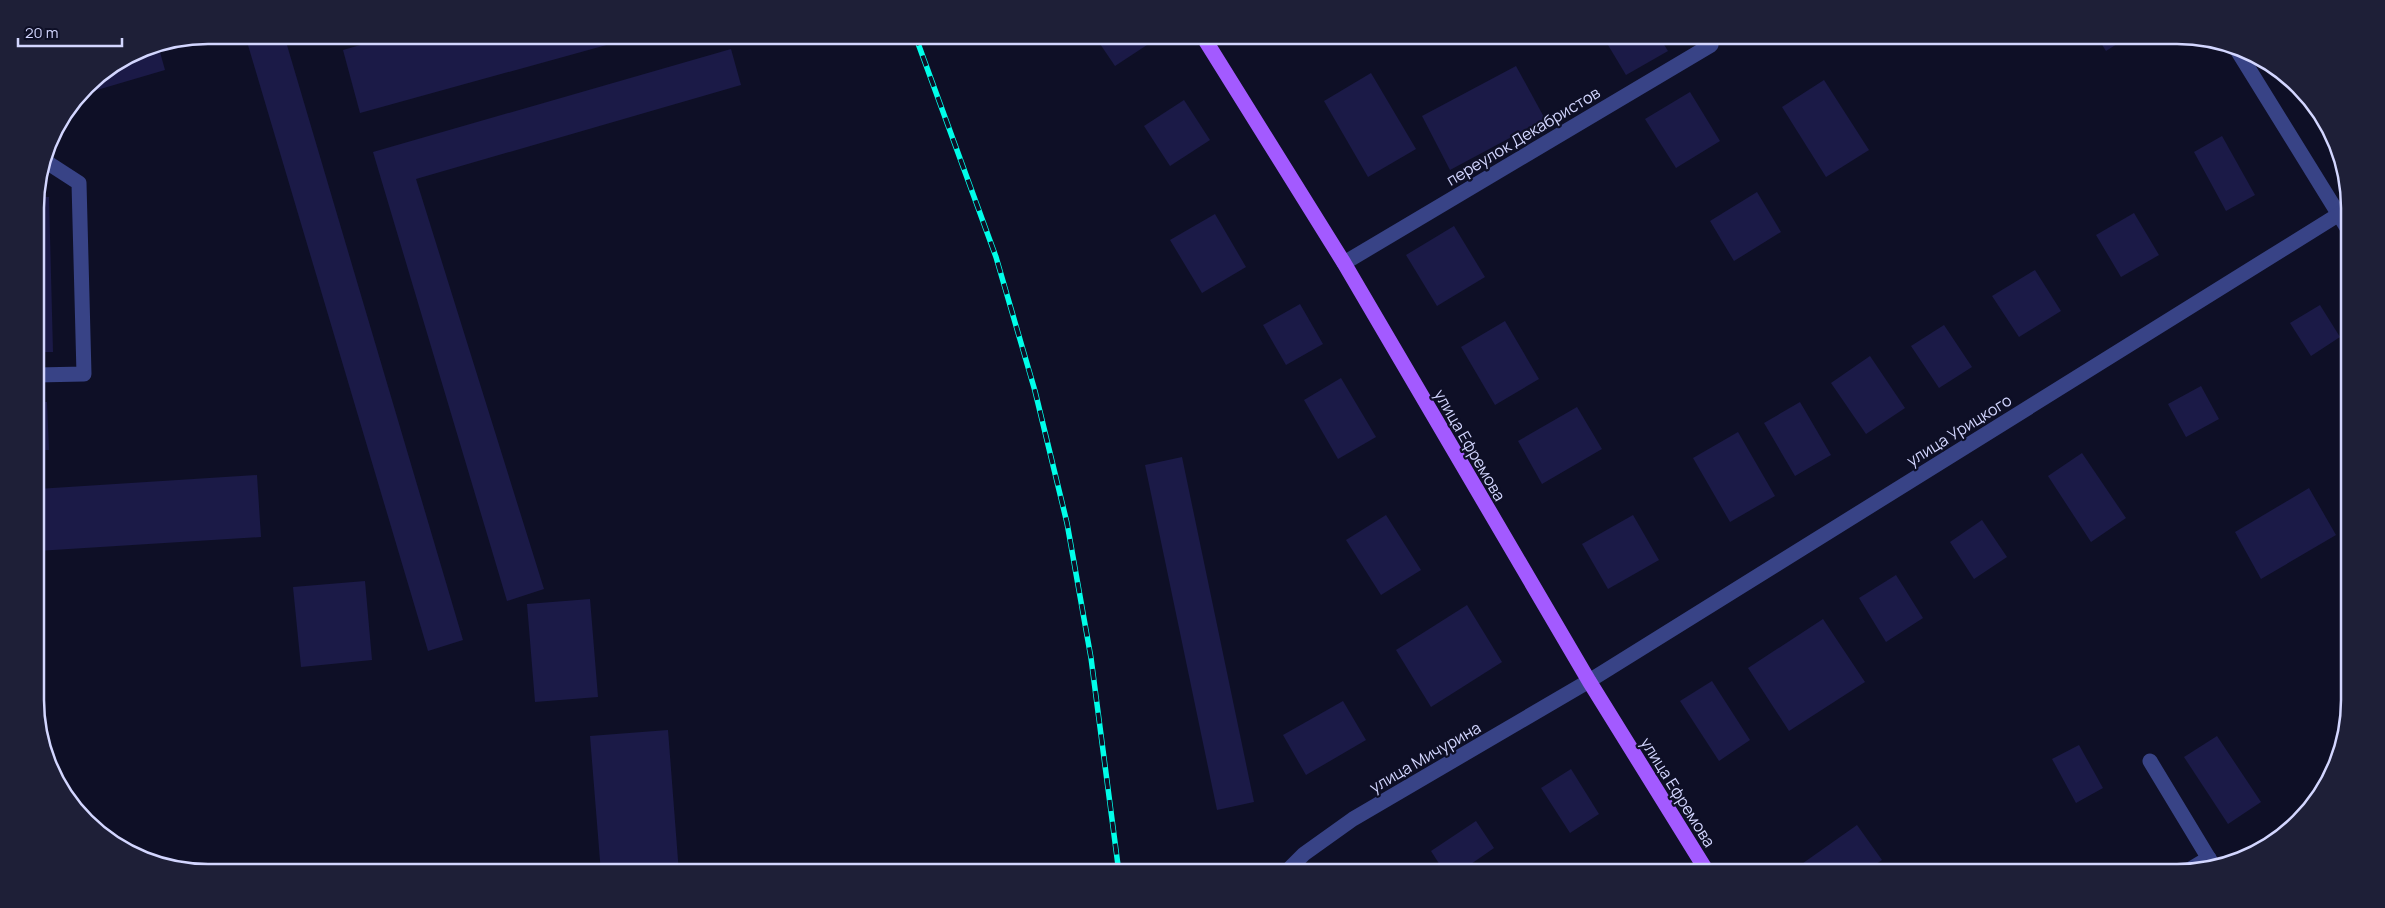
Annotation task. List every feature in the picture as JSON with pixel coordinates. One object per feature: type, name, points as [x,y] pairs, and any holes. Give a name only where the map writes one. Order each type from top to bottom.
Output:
[{"type":"main road","name":"улица Ефремова","points":[[1208,44],[1344,263],[1589,681],[1702,864]]},
{"type":"street","name":"переулок Декабристов","points":[[1344,263],[1710,44]]},
{"type":"street","points":[[2242,57],[2341,209]]},
{"type":"street","points":[[44,375],[84,374],[79,183],[49,164]]},
{"type":"street","name":"улица Урицкого","points":[[1589,681],[2341,213]]},
{"type":"street","name":"улица Мичурина","points":[[1294,864],[1304,854],[1354,819],[1589,681]]},
{"type":"street","points":[[2150,761],[2210,861]]},
{"type":"building","points":[[248,44],[287,44],[463,640],[428,651]]},
{"type":"building","points":[[364,44],[610,44],[360,113],[343,50]]},
{"type":"building","points":[[1100,44],[1148,44],[1115,66]]},
{"type":"building","points":[[1607,44],[1664,44],[1668,51],[1626,75]]},
{"type":"building","points":[[2102,44],[2117,44],[2106,51]]},
{"type":"building","points":[[731,49],[741,85],[416,179],[544,589],[507,601],[373,152]]},
{"type":"building","points":[[160,51],[165,70],[93,91],[117,71]]},
{"type":"building","points":[[1516,66],[1545,119],[1450,170],[1422,116]]},
{"type":"building","points":[[1371,73],[1416,149],[1368,177],[1324,101]]},
{"type":"building","points":[[1824,80],[1869,150],[1826,177],[1782,107]]},
{"type":"building","points":[[1690,92],[1720,141],[1676,168],[1645,119]]},
{"type":"building","points":[[1184,100],[1210,140],[1170,166],[1144,126]]},
{"type":"building","points":[[2222,136],[2255,195],[2226,211],[2194,152]]},
{"type":"building","points":[[1757,192],[1781,232],[1734,261],[1710,221]]},
{"type":"building","points":[[44,197],[49,197],[53,352],[44,352]]},
{"type":"building","points":[[2134,213],[2159,255],[2121,277],[2096,235]]},
{"type":"building","points":[[1215,214],[1246,267],[1202,293],[1170,240]]},
{"type":"building","points":[[1454,226],[1485,277],[1437,306],[1406,255]]},
{"type":"building","points":[[2035,270],[2061,311],[2019,337],[1992,296]]},
{"type":"building","points":[[1300,304],[1323,344],[1286,365],[1263,325]]},
{"type":"building","points":[[2320,305],[2340,337],[2311,356],[2290,323]]},
{"type":"building","points":[[1505,321],[1539,379],[1495,405],[1461,347]]},
{"type":"building","points":[[1944,325],[1972,367],[1939,388],[1911,346]]},
{"type":"building","points":[[1870,356],[1905,408],[1866,434],[1831,383]]},
{"type":"building","points":[[1341,378],[1376,437],[1338,459],[1304,400]]},
{"type":"building","points":[[2201,386],[2219,419],[2186,437],[2168,404]]},
{"type":"building","points":[[44,402],[47,402],[49,450],[44,450]]},
{"type":"building","points":[[1800,402],[1831,455],[1795,476],[1764,423]]},
{"type":"building","points":[[1577,407],[1602,449],[1542,484],[1518,441]]},
{"type":"building","points":[[1738,432],[1775,496],[1730,522],[1693,458]]},
{"type":"building","points":[[2082,453],[2126,518],[2091,542],[2048,476]]},
{"type":"building","points":[[1182,457],[1254,802],[1217,810],[1145,465]]},
{"type":"building","points":[[257,475],[261,537],[44,551],[44,489]]},
{"type":"building","points":[[2309,488],[2336,535],[2261,579],[2235,532]]},
{"type":"building","points":[[1386,515],[1421,570],[1381,595],[1346,540]]},
{"type":"building","points":[[1633,515],[1659,560],[1608,589],[1582,544]]},
{"type":"building","points":[[1982,520],[2007,557],[1974,579],[1950,542]]},
{"type":"building","points":[[1896,575],[1923,618],[1886,642],[1859,598]]},
{"type":"building","points":[[365,581],[372,660],[301,667],[293,587]]},
{"type":"building","points":[[590,599],[598,697],[535,702],[527,604]]},
{"type":"building","points":[[1467,605],[1502,662],[1431,707],[1396,650]]},
{"type":"building","points":[[1823,619],[1865,682],[1789,731],[1748,668]]},
{"type":"building","points":[[1712,681],[1750,740],[1719,761],[1680,701]]},
{"type":"building","points":[[1343,701],[1366,740],[1306,775],[1283,735]]},
{"type":"building","points":[[668,730],[678,864],[600,864],[590,736]]},
{"type":"building","points":[[2217,736],[2261,802],[2228,824],[2184,757]]},
{"type":"building","points":[[2079,745],[2103,788],[2076,803],[2052,759]]},
{"type":"building","points":[[1571,769],[1599,814],[1570,833],[1541,788]]},
{"type":"building","points":[[1476,821],[1494,848],[1471,864],[1439,864],[1431,851]]},
{"type":"building","points":[[1857,825],[1882,860],[1876,864],[1802,864]]},
{"type":"railway","points":[[918,44],[996,257],[1035,391],[1067,523],[1091,658],[1118,864]]}]
